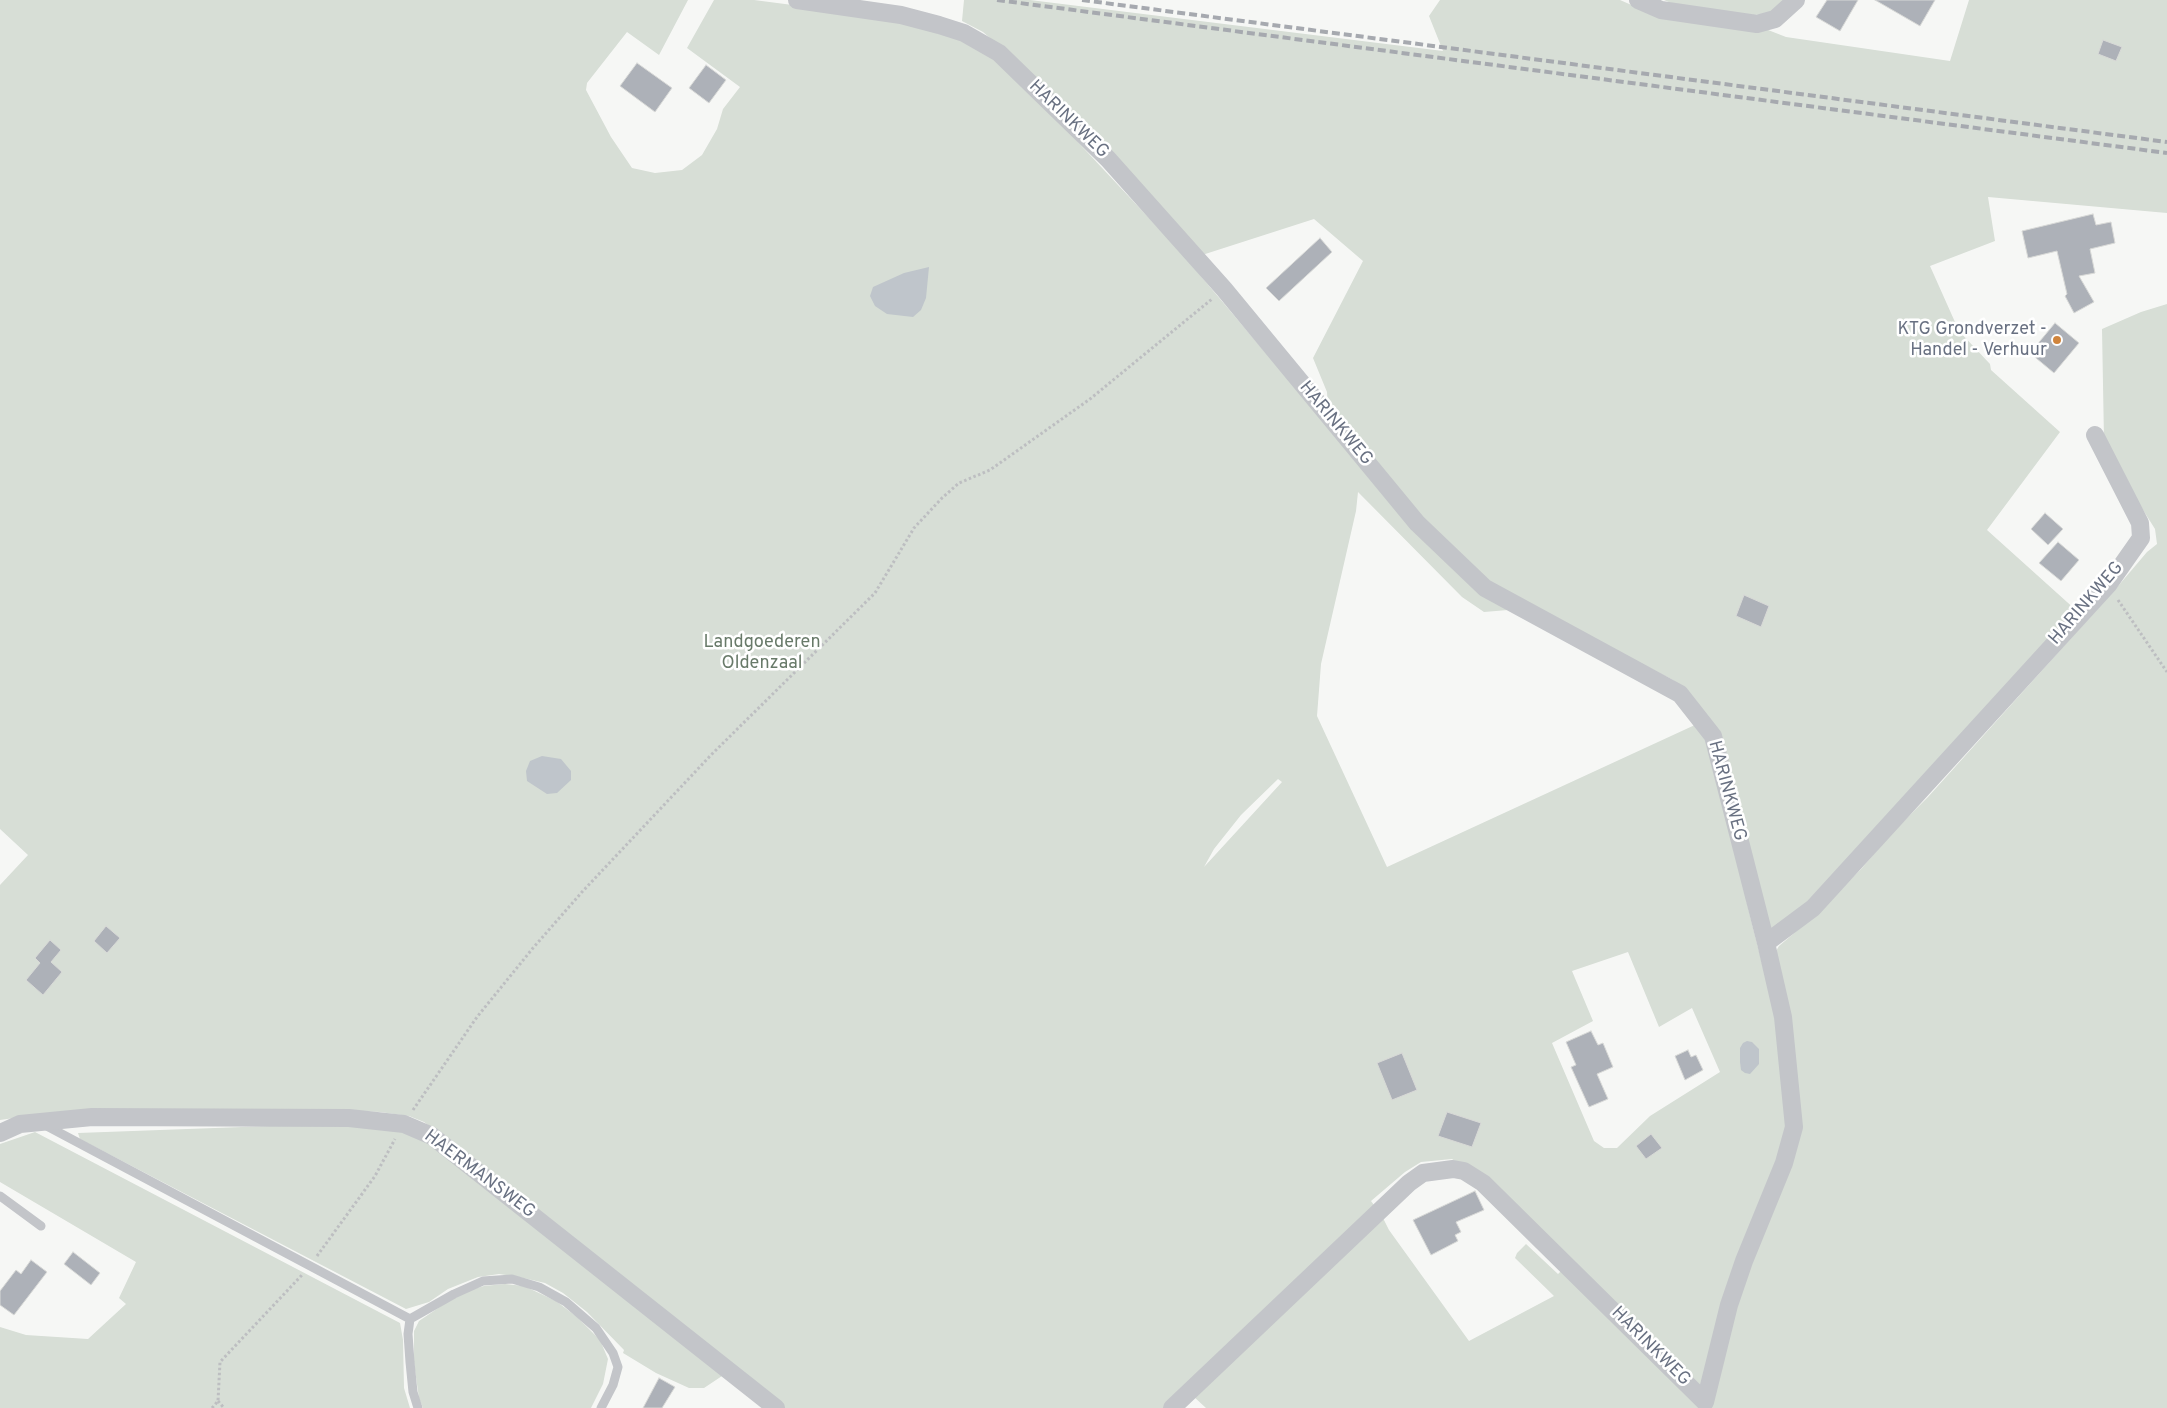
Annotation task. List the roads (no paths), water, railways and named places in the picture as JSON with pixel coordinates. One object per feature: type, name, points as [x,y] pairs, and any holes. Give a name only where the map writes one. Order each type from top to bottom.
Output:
[{"type":"street","name":"HARINKWEG","points":[[797,0],[901,15],[964,33],[999,53],[1108,159],[1224,289],[1417,523],[1485,588],[1680,694],[1713,736],[1766,943],[1782,1017],[1794,1127],[1784,1163],[1744,1261],[1729,1305],[1705,1402],[1483,1183],[1464,1171],[1454,1169],[1423,1173],[1409,1183],[1172,1408]]},
{"type":"street","points":[[1638,0],[1662,10],[1717,20],[1757,24],[1775,19],[1796,0]]},
{"type":"street","name":"HARINKWEG","points":[[1766,943],[1813,908],[2108,585],[2141,538],[2140,523],[2095,435]]},
{"type":"street","name":"HAERMANSWEG","points":[[0,1132],[20,1124],[92,1116],[349,1118],[404,1124],[432,1136],[776,1408]]},
{"type":"lane","points":[[38,1122],[410,1319]]},
{"type":"lane","points":[[0,1196],[41,1226]]},
{"type":"lane","points":[[410,1319],[454,1294],[483,1282],[512,1279],[540,1287],[566,1302],[596,1328],[613,1353],[618,1367],[613,1385],[602,1408]]},
{"type":"lane","points":[[410,1319],[408,1334],[410,1362],[413,1392],[418,1408]]},
{"type":"railway","points":[[997,0],[2167,153]]},
{"type":"railway","points":[[1082,0],[2167,142]]},
{"type":"place","name":"KTG Grondverzet - Handel - Verhuur","points":[[2057,340]]},
{"type":"park label","name":"Landgoederen Oldenzaal","points":[[762,653]]}]
